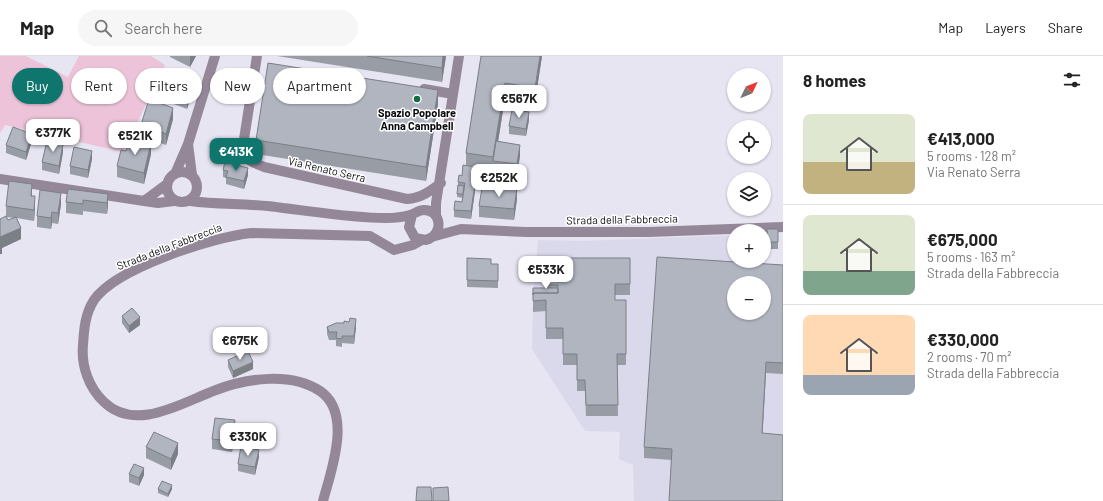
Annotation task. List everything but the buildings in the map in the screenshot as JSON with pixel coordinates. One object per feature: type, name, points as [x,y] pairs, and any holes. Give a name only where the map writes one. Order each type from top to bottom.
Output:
[{"type":"street","points":[[144,201],[167,184],[175,174],[188,144],[215,56]]},
{"type":"street","points":[[435,236],[439,228],[437,218],[441,182],[459,56]]},
{"type":"street","name":"Via Renato Serra","points":[[259,61],[242,152],[251,162],[264,167],[407,199],[419,198],[429,193],[441,182]]},
{"type":"street","points":[[414,87],[453,94]]},
{"type":"street","points":[[188,144],[192,175],[198,189],[216,202]]},
{"type":"street","points":[[175,174],[184,172],[192,175]]},
{"type":"street","points":[[0,179],[158,203],[174,200]]},
{"type":"street","points":[[167,184],[168,193],[174,200],[182,203],[190,201],[194,198],[198,189]]},
{"type":"street","name":"Strada della Fabbreccia","points":[[190,201],[205,203],[216,202],[257,204],[386,218],[412,215],[417,211],[424,210],[431,211],[437,218],[461,229]]},
{"type":"street","points":[[400,250],[409,230],[412,215]]},
{"type":"street","name":"Strada della Fabbreccia","points":[[386,218],[409,230],[415,238],[422,240]]},
{"type":"street","name":"Strada della Fabbreccia","points":[[323,501],[335,457],[338,420],[331,403],[322,392],[308,385],[289,381],[264,379],[242,382],[217,389],[161,413],[140,416],[121,413],[105,403],[95,391],[86,375],[82,356],[84,325],[88,312],[95,299],[105,288],[131,271],[209,241],[232,235],[251,233],[370,236],[394,250],[400,250],[422,240],[461,229],[526,232],[649,232],[783,227]]},
{"type":"shaded area","points":[[0,56],[26,56],[50,68],[12,68],[12,104],[63,104],[63,74],[68,77],[71,71],[71,104],[127,104],[127,68],[73,68],[79,56],[151,56],[165,65],[164,68],[135,68],[135,104],[146,104],[123,152],[5,125],[0,133]]},
{"type":"shaded area","points":[[727,235],[727,268],[771,268],[771,264],[783,264],[783,501],[634,501],[633,465],[619,459],[620,432],[585,431],[532,349],[533,296],[538,240],[584,241]]},
{"type":"place","name":"Spazio Popolare Anna Campbell","points":[[417,99]]}]
